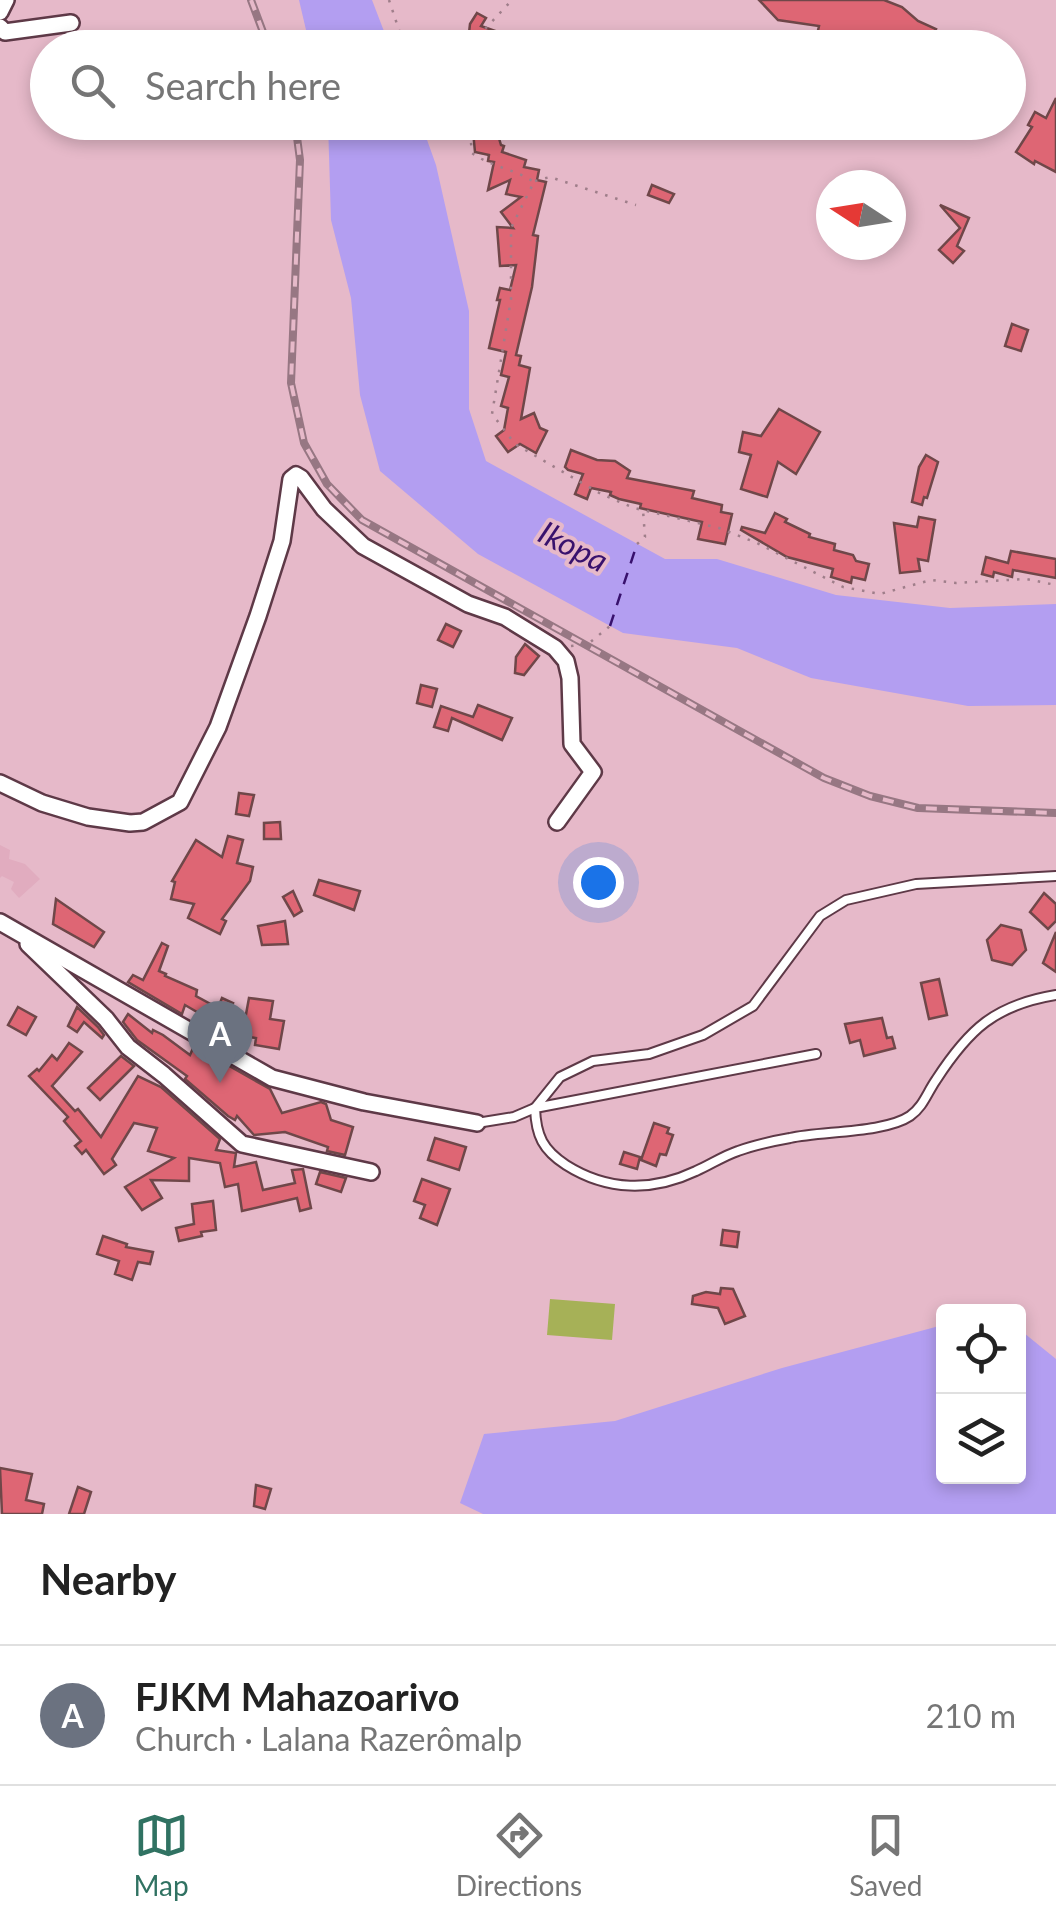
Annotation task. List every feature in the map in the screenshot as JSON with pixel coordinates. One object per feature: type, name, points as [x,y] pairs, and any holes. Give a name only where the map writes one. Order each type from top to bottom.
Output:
[{"type":"street","points":[[0,12],[6,0]]},
{"type":"street","points":[[0,26],[4,32],[72,23]]},
{"type":"street","points":[[0,783],[57,808],[130,823],[143,822],[180,802],[218,727],[282,541],[291,479],[296,475],[363,546],[468,604],[505,618],[555,648],[566,662],[572,744],[593,772],[558,822]]},
{"type":"street","points":[[7,926],[272,1078],[364,1102],[477,1123]]},
{"type":"street","points":[[7,926],[106,1019],[128,1048],[164,1074],[242,1144],[371,1172]]},
{"type":"lane","points":[[1056,876],[916,884],[846,900],[820,916],[752,1006],[703,1034],[649,1054],[593,1061],[560,1077],[535,1108],[536,1125],[550,1156],[579,1174],[634,1188],[664,1184],[736,1151],[791,1138],[882,1127],[906,1119],[921,1108],[955,1050],[995,1015],[1026,1000],[1056,996]]},
{"type":"lane","points":[[477,1123],[514,1117],[535,1108],[816,1054]]},
{"type":"path","points":[[390,0],[399,30]]},
{"type":"path","points":[[485,30],[512,0]]},
{"type":"path","points":[[471,140],[472,153],[534,182]]},
{"type":"path","points":[[636,204],[550,177],[534,182],[511,228],[511,300],[492,414],[515,444],[568,477],[642,510],[719,528],[758,543],[843,587],[880,594],[931,580],[1026,580],[1056,585]]},
{"type":"path","points":[[637,544],[645,537],[642,510]]},
{"type":"path","points":[[555,648],[588,644],[610,626]]},
{"type":"shaded area","points":[[0,845],[10,850],[9,859],[25,864],[40,879],[19,898],[11,889],[14,882],[0,878]]},
{"type":"green space","points":[[550,1299],[615,1304],[612,1340],[547,1335]]},
{"type":"water","points":[[299,0],[372,0],[383,30],[306,30]]},
{"type":"water","name":"Ikopa","points":[[329,140],[427,140],[469,311],[469,409],[486,461],[665,559],[717,559],[836,595],[950,608],[1056,604],[1056,705],[968,706],[811,678],[737,648],[623,633],[478,554],[380,471],[360,395],[351,298],[331,220]]},
{"type":"water","points":[[936,1327],[936,1484],[1026,1484],[1026,1335],[1056,1359],[1056,1514],[483,1514],[460,1503],[484,1434],[615,1421],[782,1368]]},
{"type":"building","points":[[759,0],[884,0],[936,29],[818,30],[819,26],[778,20]]},
{"type":"building","points":[[477,13],[486,18],[481,26],[492,30],[469,30]]},
{"type":"building","points":[[1056,98],[1056,172],[1016,152],[1026,140],[1035,112],[1046,118]]},
{"type":"building","points":[[474,140],[500,140],[504,146],[502,152],[526,160],[524,167],[539,170],[537,180],[546,182],[533,235],[538,236],[532,287],[516,355],[521,356],[519,365],[530,368],[521,419],[534,413],[540,428],[547,431],[536,453],[520,444],[508,452],[496,436],[504,430],[508,408],[501,406],[509,377],[501,375],[506,352],[489,348],[500,288],[510,290],[516,265],[500,266],[497,227],[513,228],[501,212],[521,197],[506,194],[510,180],[488,190],[494,162],[488,161],[489,155],[475,152]]},
{"type":"building","points":[[652,185],[674,194],[669,203],[648,195]]},
{"type":"building","points":[[940,205],[969,218],[957,246],[964,251],[953,263],[939,250],[960,228]]},
{"type":"building","points":[[1012,324],[1028,330],[1021,351],[1005,346]]},
{"type":"building","points":[[779,409],[820,432],[796,474],[778,462],[767,497],[741,489],[751,455],[739,452],[743,432],[761,436]]},
{"type":"building","points":[[571,450],[597,460],[615,461],[630,471],[627,478],[694,491],[692,498],[722,505],[721,512],[732,514],[725,544],[698,539],[702,522],[640,508],[641,504],[619,499],[611,492],[591,488],[587,499],[575,494],[583,474],[565,467]]},
{"type":"building","points":[[926,455],[938,462],[922,505],[912,502],[919,467]]},
{"type":"building","points":[[775,513],[810,534],[809,537],[835,544],[834,550],[869,564],[865,580],[852,577],[851,583],[831,577],[833,569],[787,557],[741,530],[742,527],[765,533]]},
{"type":"building","points":[[919,517],[935,520],[928,561],[918,559],[920,571],[900,573],[894,523],[917,527]]},
{"type":"building","points":[[1011,551],[1056,559],[1056,578],[1013,570],[1012,577],[994,572],[993,577],[982,574],[986,557],[1008,563]]},
{"type":"building","points":[[446,624],[461,631],[453,647],[438,640]]},
{"type":"building","points":[[525,644],[539,656],[524,675],[515,673],[516,657]]},
{"type":"building","points":[[421,685],[437,689],[432,707],[417,703]]},
{"type":"building","points":[[478,705],[512,718],[502,740],[452,718],[448,731],[434,727],[441,706],[473,717]]},
{"type":"building","points":[[239,793],[254,795],[249,816],[236,814]]},
{"type":"building","points":[[280,822],[281,839],[264,839],[264,823]]},
{"type":"building","points":[[228,836],[243,840],[237,863],[253,867],[250,881],[222,919],[226,921],[220,934],[188,918],[194,904],[171,899],[175,882],[172,881],[196,840],[222,857]]},
{"type":"building","points":[[319,880],[360,891],[354,910],[314,895]]},
{"type":"building","points":[[293,891],[302,911],[294,916],[283,897]]},
{"type":"building","points":[[1044,893],[1056,904],[1056,921],[1048,929],[1030,912]]},
{"type":"building","points":[[56,899],[104,932],[94,947],[53,924]]},
{"type":"building","points":[[285,921],[288,944],[262,945],[258,926]]},
{"type":"building","points":[[1001,925],[1021,930],[1026,950],[1012,965],[992,960],[987,940]]},
{"type":"building","points":[[1056,932],[1056,972],[1043,963]]},
{"type":"building","points":[[162,943],[168,946],[159,971],[197,990],[196,996],[218,1008],[222,998],[233,1003],[221,1026],[185,1005],[182,1014],[128,982],[133,975],[143,980]]},
{"type":"building","points":[[939,979],[947,1015],[929,1019],[921,983]]},
{"type":"building","points":[[249,998],[273,1001],[270,1019],[284,1021],[279,1049],[255,1045],[256,1038],[242,1036]]},
{"type":"building","points":[[18,1007],[36,1017],[26,1035],[8,1025]]},
{"type":"building","points":[[77,1007],[98,1027],[102,1038],[84,1022],[77,1032],[68,1026]]},
{"type":"building","points":[[128,1014],[190,1055],[194,1046],[270,1089],[282,1113],[326,1104],[331,1120],[353,1127],[345,1155],[285,1132],[254,1135],[237,1116],[235,1120],[228,1116],[185,1079],[187,1076],[137,1040],[123,1022]]},
{"type":"building","points":[[882,1018],[887,1038],[892,1037],[895,1048],[864,1056],[860,1040],[850,1043],[845,1024]]},
{"type":"building","points":[[69,1043],[82,1052],[52,1086],[101,1137],[138,1076],[161,1087],[220,1139],[216,1150],[236,1153],[234,1167],[256,1162],[263,1190],[295,1183],[292,1170],[303,1169],[311,1208],[300,1211],[297,1198],[242,1211],[238,1184],[225,1187],[220,1163],[189,1158],[189,1181],[151,1180],[162,1198],[142,1210],[125,1187],[174,1158],[148,1151],[157,1128],[134,1123],[112,1159],[116,1165],[104,1174],[86,1150],[82,1154],[75,1146],[81,1141],[64,1121],[68,1117],[29,1076],[39,1071],[52,1055],[57,1060]]},
{"type":"building","points":[[121,1056],[134,1066],[100,1100],[88,1088]]},
{"type":"building","points":[[654,1123],[669,1128],[667,1133],[673,1135],[666,1155],[660,1154],[656,1166],[641,1160]]},
{"type":"building","points":[[435,1138],[466,1147],[459,1170],[428,1160]]},
{"type":"building","points":[[624,1152],[640,1157],[637,1169],[620,1164]]},
{"type":"building","points":[[320,1172],[346,1178],[341,1192],[316,1184]]},
{"type":"building","points":[[422,1179],[450,1189],[437,1225],[420,1218],[425,1205],[414,1201]]},
{"type":"building","points":[[213,1201],[216,1230],[179,1241],[176,1228],[194,1224],[192,1204]]},
{"type":"building","points":[[723,1230],[739,1232],[737,1247],[721,1245]]},
{"type":"building","points":[[103,1236],[127,1244],[126,1247],[153,1252],[150,1264],[138,1262],[132,1280],[115,1274],[119,1261],[97,1254]]},
{"type":"building","points":[[721,1288],[733,1289],[745,1316],[725,1324],[718,1308],[692,1304],[693,1296],[706,1292],[720,1294]]},
{"type":"building","points":[[0,1468],[32,1474],[26,1500],[44,1504],[42,1514],[2,1514]]},
{"type":"building","points":[[256,1485],[271,1489],[265,1509],[254,1506]]},
{"type":"building","points":[[78,1487],[91,1492],[84,1514],[69,1514]]},
{"type":"ferry route","points":[[610,626],[637,544]]},
{"type":"railway","points":[[251,0],[262,30]]},
{"type":"railway","points":[[297,140],[300,160],[291,383],[304,443],[327,484],[362,520],[824,778],[870,796],[918,808],[1056,813]]},
{"type":"place","name":"FJKM Mahazoarivo","points":[[220,1083]]}]
